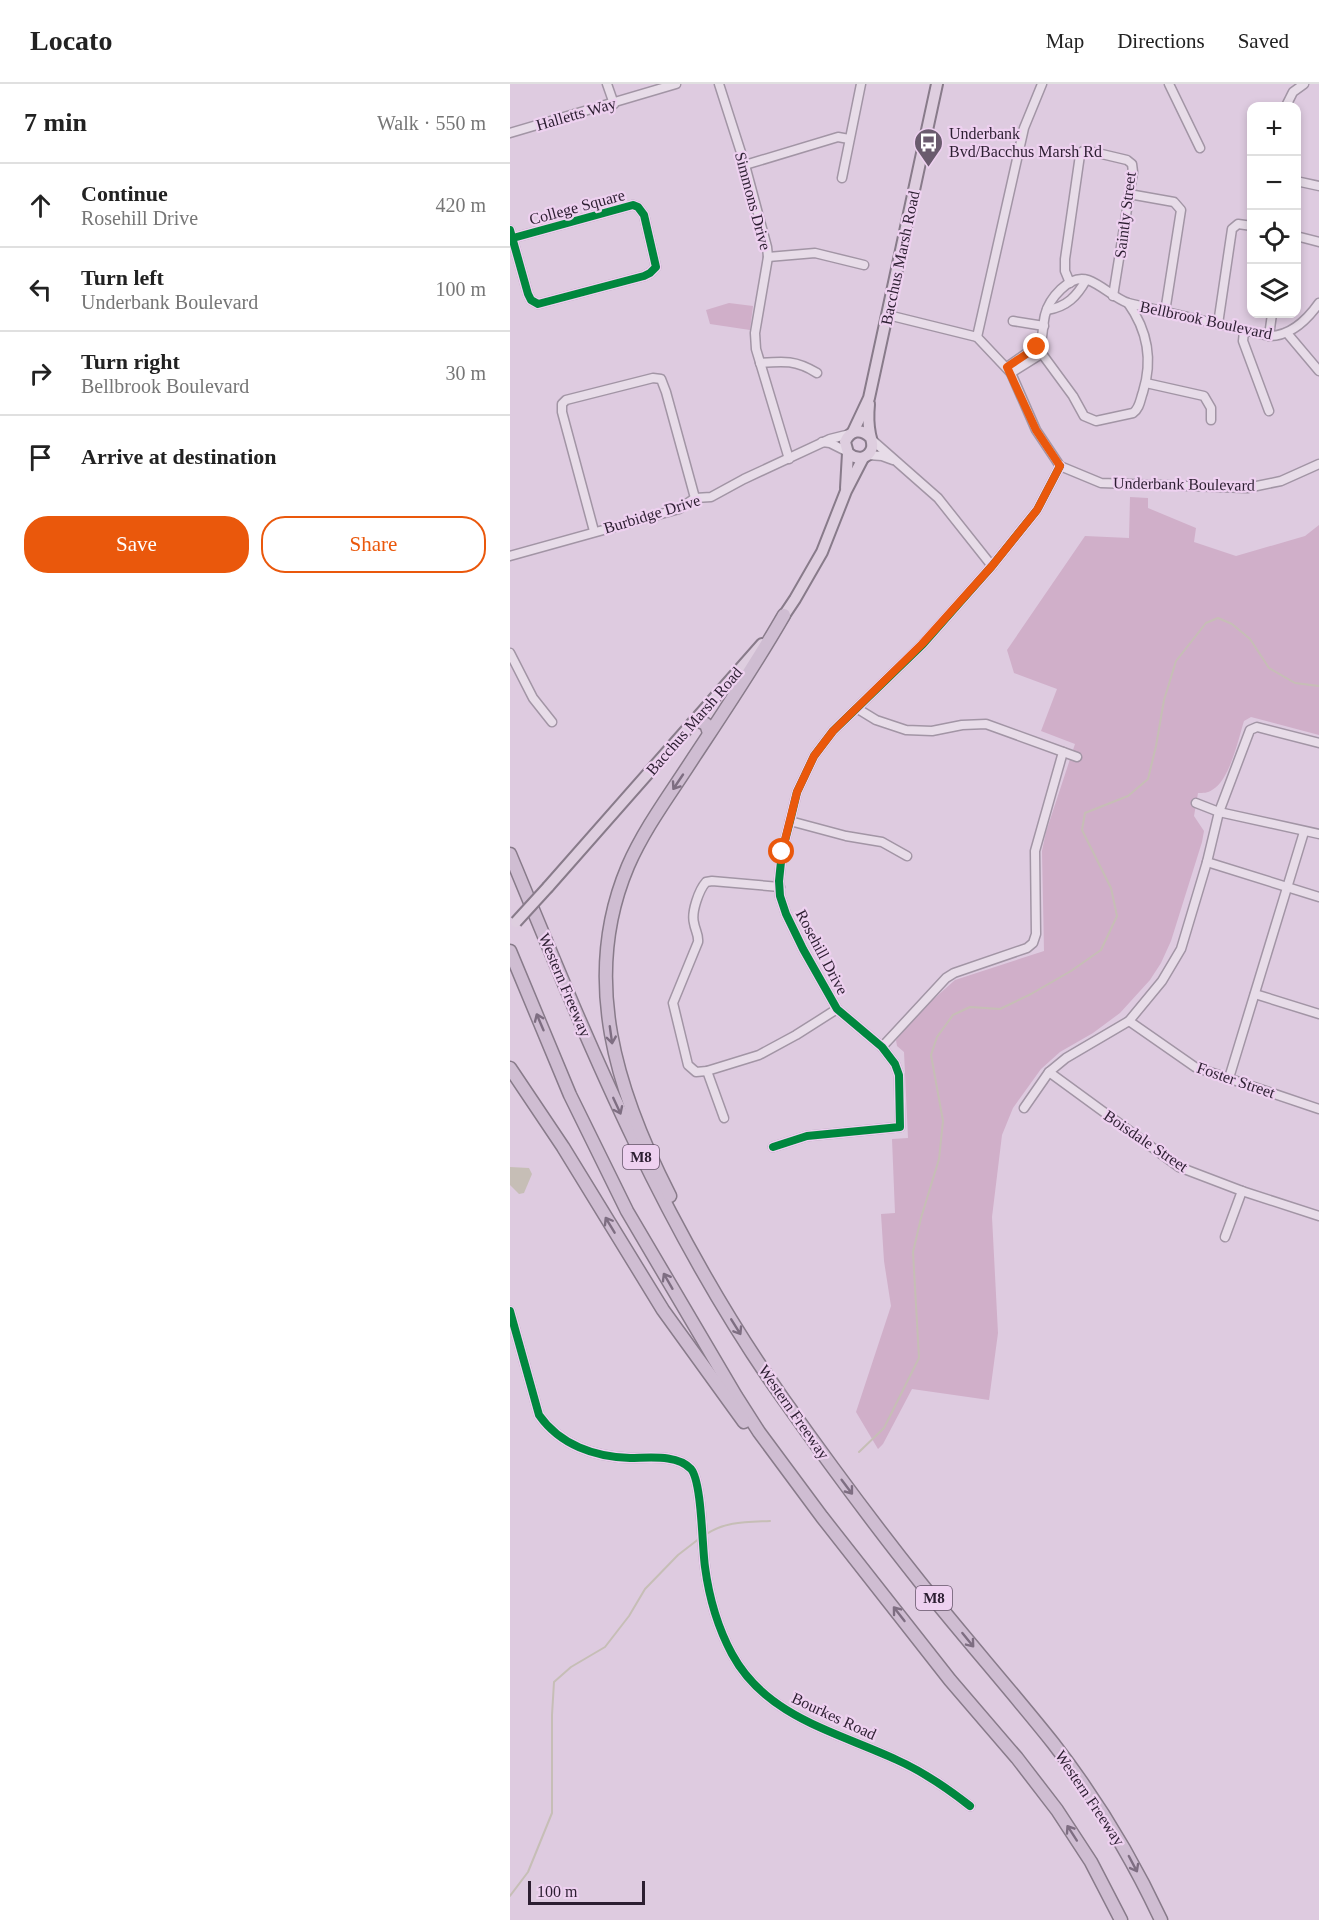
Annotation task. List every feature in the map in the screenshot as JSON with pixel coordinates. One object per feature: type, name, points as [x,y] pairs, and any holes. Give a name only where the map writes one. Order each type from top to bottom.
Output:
[{"type":"highway","points":[[706,1277],[684,1222],[648,1150],[620,1073],[612,1044],[606,1003],[604,961],[610,922],[629,864],[651,823],[758,660],[784,615]]},
{"type":"highway","points":[[696,720],[706,724],[710,733]]},
{"type":"highway","name":"Western Freeway","points":[[510,854],[623,1121],[706,1277],[782,1397],[843,1482],[1078,1777],[1128,1856],[1161,1920]]},
{"type":"highway","name":"Western Freeway","points":[[510,951],[570,1095],[627,1211],[709,1352],[759,1432],[788,1473],[950,1680],[1017,1758],[1057,1810],[1091,1862],[1121,1920]]},
{"type":"highway","points":[[510,1068],[563,1147],[663,1310],[741,1417],[788,1473]]},
{"type":"main road","name":"Bacchus Marsh Road","points":[[851,433],[869,398],[937,84]]},
{"type":"main road","name":"Bacchus Marsh Road","points":[[869,398],[871,438]]},
{"type":"main road","points":[[862,431],[871,438],[872,448],[866,456],[855,458],[847,452],[845,442],[851,433],[862,431]]},
{"type":"main road","name":"Bacchus Marsh Road","points":[[846,491],[847,452]]},
{"type":"main road","name":"Bacchus Marsh Road","points":[[510,929],[696,720],[784,615],[822,552],[846,491],[866,456]]},
{"type":"street","points":[[607,84],[614,104]]},
{"type":"street","name":"Halletts Way","points":[[510,133],[676,84]]},
{"type":"street","name":"Simmons Drive","points":[[719,84],[761,219],[768,257],[755,333],[760,363],[789,459]]},
{"type":"street","points":[[842,178],[861,84]]},
{"type":"street","points":[[976,337],[1024,128],[1042,84]]},
{"type":"street","points":[[1169,84],[1200,148]]},
{"type":"street","points":[[1288,102],[1293,92],[1304,84]]},
{"type":"street","points":[[745,165],[837,137],[849,139]]},
{"type":"street","name":"Saintly Street","points":[[1070,283],[1065,271],[1065,259],[1078,163],[1083,151],[1103,153],[1126,160],[1132,164],[1133,172],[1113,296]]},
{"type":"street","points":[[1301,182],[1319,186]]},
{"type":"street","points":[[1129,194],[1174,202],[1181,210],[1165,312]]},
{"type":"street","name":"College Square","points":[[633,205],[644,215],[656,267],[644,276],[538,304],[531,300],[528,294],[512,234],[633,205]]},
{"type":"street","points":[[1218,324],[1232,229],[1238,224],[1247,225]]},
{"type":"street","points":[[1301,237],[1319,242]]},
{"type":"street","points":[[768,257],[815,253],[864,265]]},
{"type":"street","points":[[1009,370],[1039,350],[1047,310],[1053,298],[1077,279],[1086,280],[1078,293],[1064,305],[1047,310]]},
{"type":"street","name":"Bellbrook Boulevard","points":[[1086,280],[1128,303],[1269,336],[1287,333],[1319,303]]},
{"type":"street","points":[[1039,350],[1073,396],[1084,416],[1096,421],[1133,413],[1138,409],[1149,364],[1147,339],[1128,303]]},
{"type":"street","points":[[888,315],[976,337],[1009,370],[1036,430],[1060,466]]},
{"type":"street","points":[[1269,336],[1271,318]]},
{"type":"street","points":[[1013,321],[1044,326]]},
{"type":"street","points":[[1244,331],[1243,341],[1269,411]]},
{"type":"street","points":[[1287,333],[1319,371]]},
{"type":"street","points":[[760,363],[794,362],[817,373]]},
{"type":"street","points":[[594,531],[562,412],[562,404],[566,400],[653,378],[661,378],[695,498]]},
{"type":"street","points":[[1146,383],[1204,396],[1211,408],[1211,420]]},
{"type":"street","name":"Burbidge Drive","points":[[510,556],[679,509],[695,498],[711,497],[744,478],[822,442],[851,433]]},
{"type":"street","points":[[871,438],[938,498],[992,566]]},
{"type":"street","points":[[822,442],[830,443],[847,452]]},
{"type":"street","points":[[866,456],[882,456],[897,461]]},
{"type":"street","name":"Underbank Boulevard","points":[[1060,466],[1101,483],[1247,488],[1281,482],[1319,464]]},
{"type":"street","name":"Rosehill Drive","points":[[773,1147],[807,1136],[900,1128],[899,1075],[896,1064],[882,1047],[837,1009],[802,950],[786,914],[780,887],[782,852],[797,792],[814,756],[833,731],[922,644],[992,566],[1037,510],[1060,466]]},
{"type":"street","points":[[510,653],[533,698],[552,722]]},
{"type":"street","points":[[858,709],[876,720],[906,730],[932,731],[963,725],[986,724],[1077,757]]},
{"type":"street","points":[[1024,1108],[1049,1072],[1066,1058],[1129,1021],[1162,981],[1181,949],[1207,862],[1219,812],[1250,730],[1257,727],[1319,743]]},
{"type":"street","points":[[882,1047],[946,978],[954,973],[1027,948],[1033,943],[1036,934],[1035,851],[1063,752]]},
{"type":"street","points":[[1196,803],[1219,812],[1319,834]]},
{"type":"street","points":[[790,820],[846,836],[882,842],[907,856]]},
{"type":"street","points":[[1229,1078],[1304,832]]},
{"type":"street","points":[[1207,862],[1319,897]]},
{"type":"street","points":[[780,887],[712,881],[706,882],[701,888],[693,921],[699,936],[698,942],[673,1003],[688,1065],[696,1072],[707,1071],[759,1055],[837,1009]]},
{"type":"street","points":[[1255,994],[1319,1014]]},
{"type":"street","name":"Foster Street","points":[[1129,1021],[1195,1067],[1319,1108]]},
{"type":"street","points":[[707,1071],[724,1118]]},
{"type":"street","name":"Boisdale Street","points":[[1049,1072],[1179,1167],[1242,1191],[1319,1216]]},
{"type":"street","points":[[1224,1237],[1242,1191]]},
{"type":"street","name":"Bourkes Road","points":[[510,1311],[539,1415],[547,1426],[568,1442],[604,1456],[677,1460],[694,1472],[699,1488],[701,1532],[708,1583],[724,1636],[737,1663],[755,1685],[777,1705],[800,1719],[920,1771],[970,1806]]},
{"type":"shaded area","points":[[729,303],[753,306],[750,330],[710,324],[706,310]]},
{"type":"shaded area","points":[[1130,497],[1148,498],[1148,508],[1196,528],[1194,542],[1236,556],[1305,536],[1319,525],[1319,735],[1251,717],[1244,721],[1224,778],[1210,791],[1198,793],[1194,816],[1204,831],[1202,842],[1171,941],[1161,963],[1150,980],[1120,1013],[1093,1033],[1060,1052],[1041,1069],[1013,1108],[1002,1135],[992,1217],[998,1333],[989,1400],[912,1389],[883,1444],[878,1449],[856,1412],[891,1306],[884,1261],[881,1214],[895,1213],[892,1139],[908,1138],[904,1052],[897,1046],[896,1040],[918,1013],[955,980],[1044,951],[1042,851],[1075,744],[1041,731],[1057,689],[1014,673],[1007,650],[1085,536],[1129,538]]},
{"type":"shaded area","points":[[510,1167],[529,1168],[532,1174],[524,1193],[519,1194],[510,1185]]},
{"type":"waterway","points":[[859,1452],[884,1428],[919,1358],[913,1252],[939,1159],[943,1121],[931,1055],[937,1037],[953,1015],[970,1007],[1000,1009],[1071,971],[1101,950],[1117,916],[1111,888],[1082,830],[1085,813],[1128,796],[1148,779],[1164,700],[1176,661],[1206,623],[1218,618],[1232,624],[1250,639],[1269,668],[1295,683],[1319,686]]},
{"type":"waterway","points":[[705,1535],[728,1525],[770,1521]]},
{"type":"waterway","points":[[510,1896],[528,1872],[552,1813],[554,1682],[571,1667],[605,1647],[629,1616],[645,1589],[678,1555],[700,1538]]},
{"type":"cycle path","points":[[510,230],[528,294],[531,300],[538,304],[644,276],[656,267],[644,215],[638,207],[633,205],[513,238]]},
{"type":"cycle path","points":[[773,1147],[807,1136],[900,1127],[899,1075],[895,1064],[882,1047],[837,1009],[803,949],[780,896],[782,852],[797,792],[814,756],[833,731],[923,644],[992,566],[1037,510],[1060,466]]},
{"type":"cycle path","points":[[510,1311],[539,1415],[557,1434],[568,1442],[591,1452],[617,1457],[671,1459],[691,1469],[697,1487],[709,1590],[718,1623],[727,1644],[746,1675],[783,1708],[827,1731],[917,1770],[970,1806]]},
{"type":"place","name":"Underbank Bvd/Bacchus Marsh Rd","points":[[928,168]]},
{"type":"route","points":[[782,852],[797,792],[814,756],[833,731],[922,644],[992,566],[1037,510],[1060,466],[1036,430],[1007,367],[1037,347]]}]
